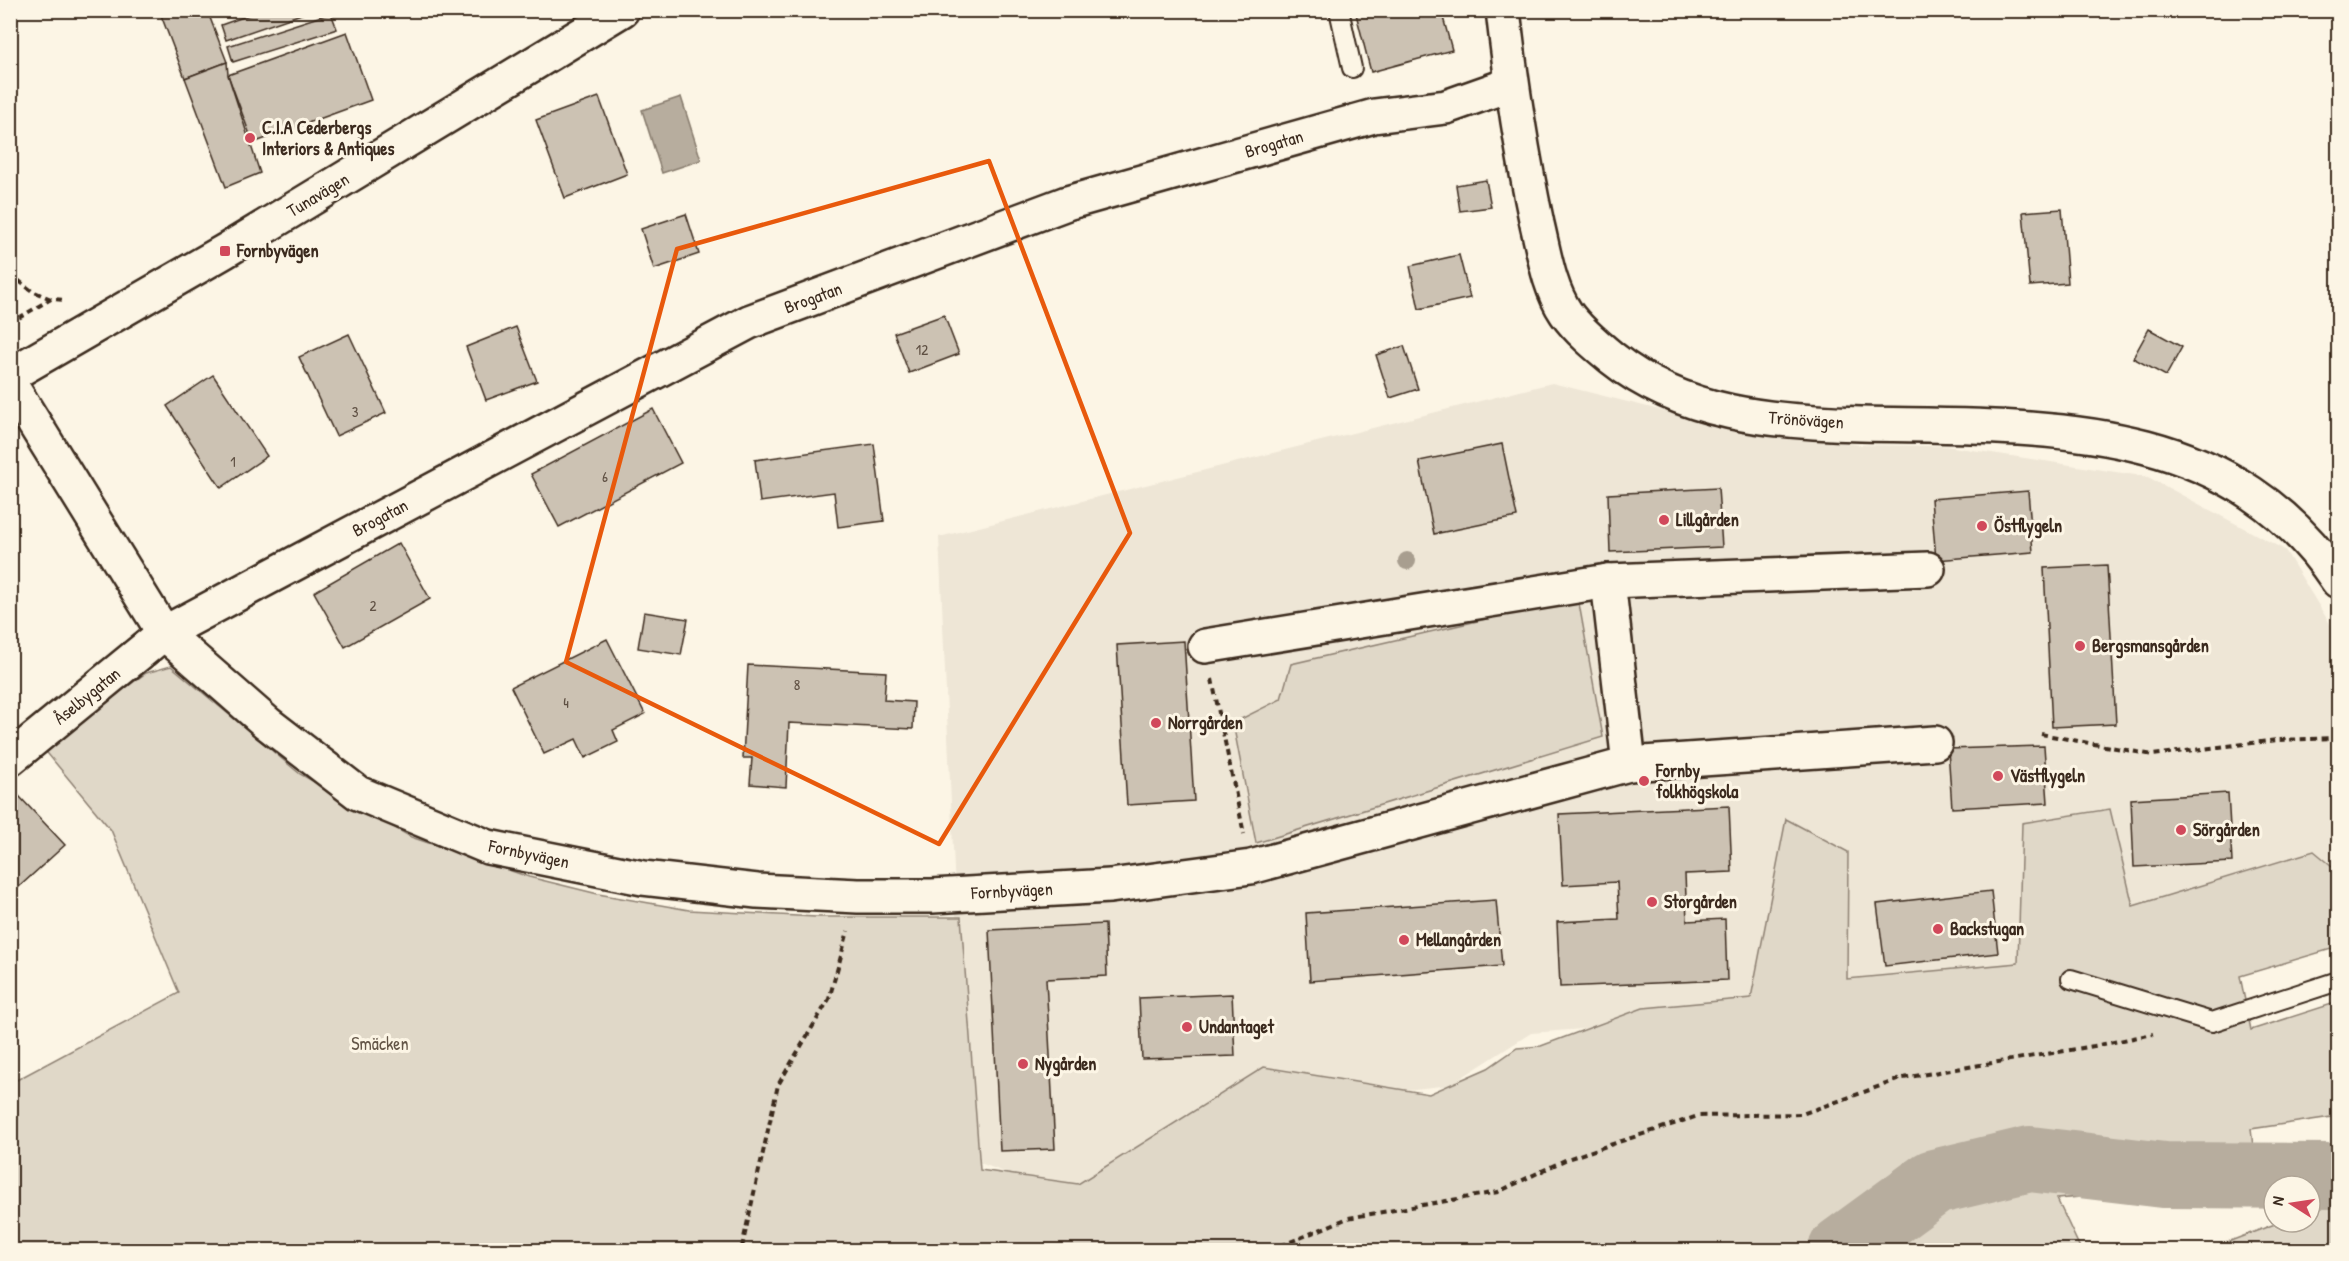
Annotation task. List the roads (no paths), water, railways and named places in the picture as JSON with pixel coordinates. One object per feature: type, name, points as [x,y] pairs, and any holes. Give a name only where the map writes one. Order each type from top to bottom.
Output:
[{"type":"street","name":"Tunavägen","points":[[10,375],[225,251],[622,10]]},
{"type":"street","name":"Trönövägen","points":[[1503,10],[1511,84],[1528,183],[1548,272],[1566,313],[1593,342],[1623,366],[1659,389],[1698,404],[1737,414],[1790,421],[2040,428],[2100,435],[2171,454],[2249,490],[2304,538],[2327,563],[2338,581]]},
{"type":"street","name":"Brogatan","points":[[164,633],[748,322],[1067,203],[1374,116],[1446,107],[1511,84]]},
{"type":"street","name":"Fornbyvägen","points":[[10,384],[164,633],[267,723],[358,793],[488,847],[643,878],[756,891],[858,896],[932,896],[1110,886],[1251,867],[1629,764],[1935,743]]},
{"type":"street","points":[[1205,646],[1608,581],[1928,569]]},
{"type":"street","points":[[1608,581],[1629,764]]},
{"type":"street","name":"Åselbygatan","points":[[10,759],[164,633]]},
{"type":"lane","points":[[1338,10],[1352,68]]},
{"type":"lane","points":[[2071,980],[2212,1022],[2338,981]]},
{"type":"waterway","points":[[1841,1250],[1934,1182],[2030,1159],[2164,1175],[2338,1176]]},
{"type":"place","name":"C.I.A Cederbergs Interiors & Antiques","points":[[250,138]]},
{"type":"place","name":"Fornbyvägen","points":[[225,251]]},
{"type":"place","name":"Lillgården","points":[[1664,520]]},
{"type":"place","name":"Östflygeln","points":[[1982,526]]},
{"type":"place","name":"Bergsmansgården","points":[[2080,646]]},
{"type":"place","name":"Norrgården","points":[[1156,723]]},
{"type":"place","name":"Västflygeln","points":[[1998,776]]},
{"type":"place","name":"Fornby folkhögskola","points":[[1644,781]]},
{"type":"place","name":"Sörgården","points":[[2181,830]]},
{"type":"place","name":"Storgården","points":[[1652,902]]},
{"type":"place","name":"Backstugan","points":[[1938,929]]},
{"type":"place","name":"Mellangården","points":[[1404,940]]},
{"type":"place","name":"Undantaget","points":[[1187,1027]]},
{"type":"place","name":"Nygården","points":[[1023,1064]]},
{"type":"park label","name":"Smäcken","points":[[380,1044]]}]
